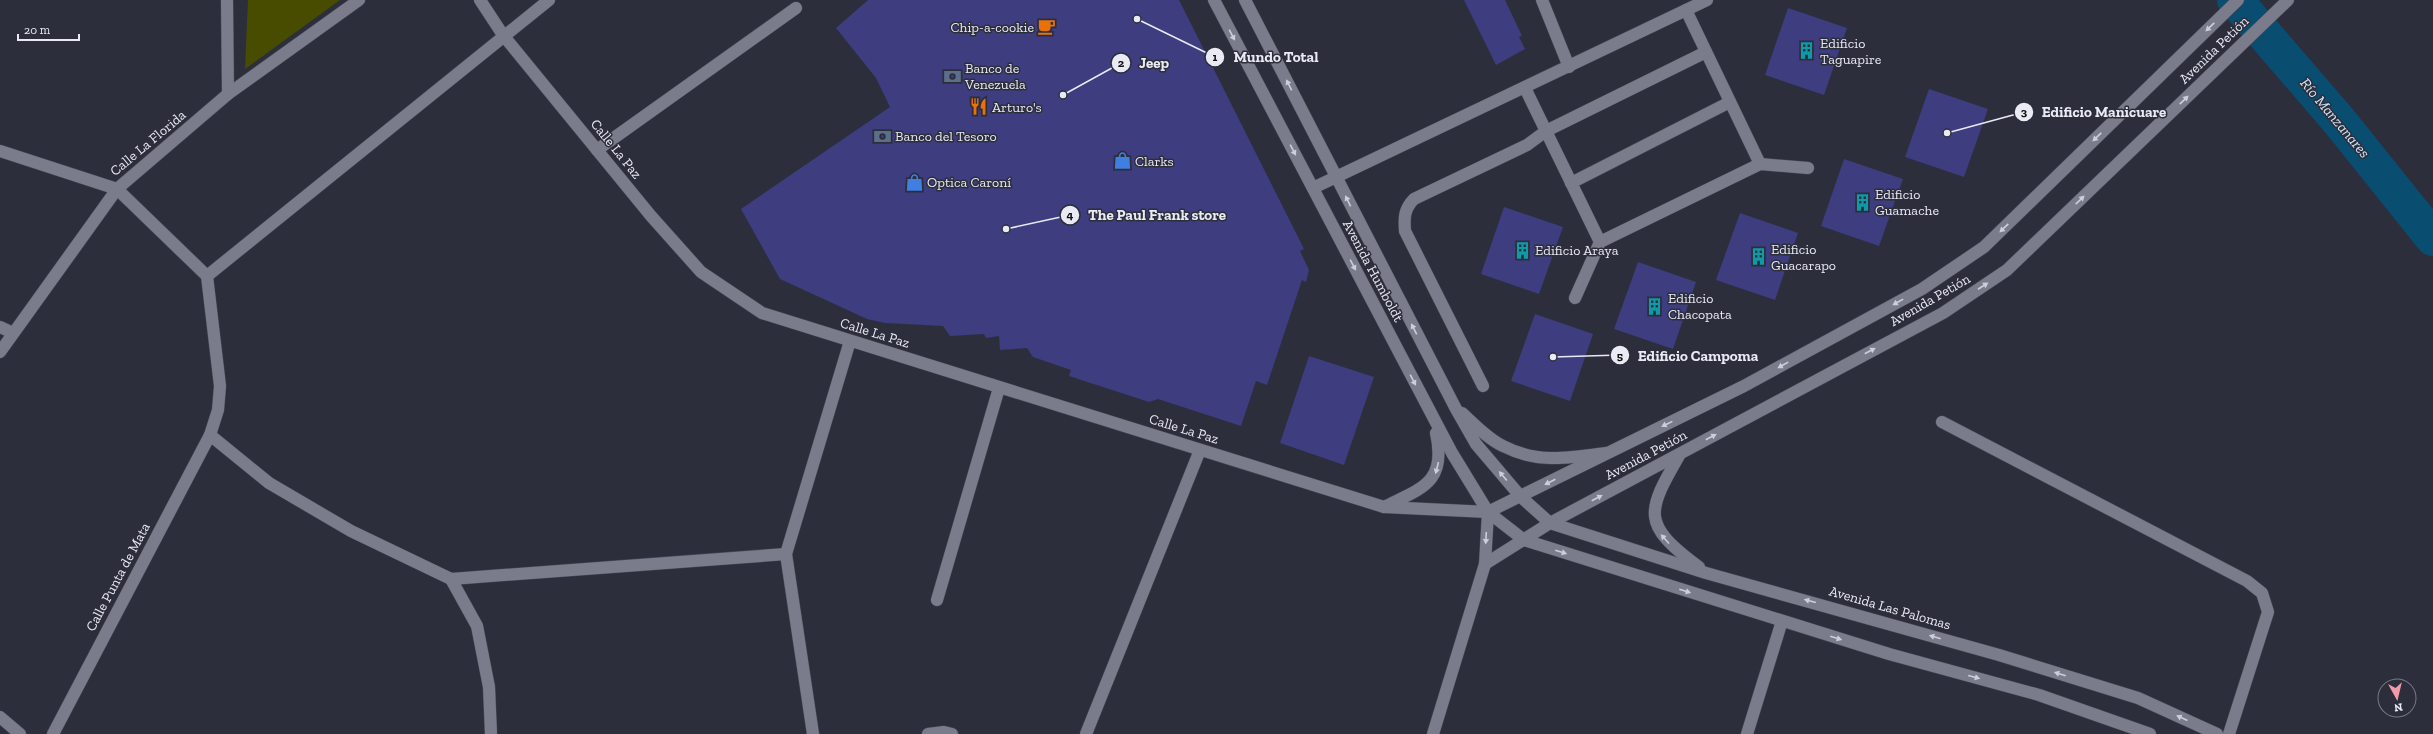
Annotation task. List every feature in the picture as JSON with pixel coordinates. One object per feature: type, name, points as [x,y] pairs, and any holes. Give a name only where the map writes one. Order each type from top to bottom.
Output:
[{"type":"street","points":[[227,0],[228,94]]},
{"type":"street","name":"Calle La Florida","points":[[0,352],[116,188],[228,94],[359,0]]},
{"type":"street","name":"Calle La Paz","points":[[480,0],[503,36],[597,150],[702,272],[762,313],[1384,507],[1488,512]]},
{"type":"street","points":[[0,151],[116,188],[207,276],[549,0]]},
{"type":"street","name":"Avenida Humboldt","points":[[1214,0],[1432,416],[1488,512],[1524,540]]},
{"type":"street","name":"Avenida Humboldt","points":[[1245,0],[1456,409],[1476,444],[1521,497],[1550,523]]},
{"type":"street","points":[[1542,0],[1569,67]]},
{"type":"street","points":[[1313,188],[1526,88],[1707,0]]},
{"type":"street","name":"Avenida Petión","points":[[1488,512],[1744,386],[1922,289],[1984,247],[2238,0]]},
{"type":"street","name":"Avenida Petión","points":[[1485,564],[1550,523],[1942,313],[2007,270],[2288,0]]},
{"type":"street","points":[[597,150],[796,8]]},
{"type":"street","points":[[1686,10],[1760,164]]},
{"type":"street","points":[[1483,386],[1405,231],[1404,219],[1407,206],[1414,199],[1528,145],[1546,131],[1706,52]]},
{"type":"street","points":[[1526,88],[1600,242]]},
{"type":"street","points":[[1571,182],[1730,102]]},
{"type":"street","points":[[1575,298],[1600,242],[1760,164],[1808,168]]},
{"type":"street","name":"Calle Punta de Mata","points":[[53,734],[210,435],[218,410],[220,386],[207,276]]},
{"type":"street","points":[[0,326],[13,333]]},
{"type":"street","points":[[813,734],[786,554],[850,341]]},
{"type":"street","points":[[938,600],[999,388]]},
{"type":"street","points":[[1456,409],[1502,446],[1527,455],[1551,460],[1606,453]]},
{"type":"street","points":[[1384,507],[1423,488],[1436,474],[1440,453],[1432,416]]},
{"type":"street","points":[[1942,422],[2246,581],[2262,593],[2268,612],[2229,734]]},
{"type":"street","points":[[210,435],[269,483],[351,531],[451,579],[786,554]]},
{"type":"street","points":[[1086,734],[1200,450]]},
{"type":"street","points":[[1680,454],[1662,484],[1656,499],[1654,516],[1661,535],[1676,550],[1706,573]]},
{"type":"street","points":[[1433,734],[1485,564],[1488,512]]},
{"type":"street","name":"Avenida Las Palomas","points":[[1550,523],[1706,573],[1999,655],[2138,698],[2217,734]]},
{"type":"street","points":[[1524,540],[1889,654],[2039,695],[2150,734]]},
{"type":"street","points":[[451,579],[478,626],[489,687],[492,734]]},
{"type":"street","points":[[1747,734],[1782,621]]},
{"type":"street","points":[[0,718],[20,734]]},
{"type":"street","points":[[928,734],[944,732],[952,734]]},
{"type":"shaded area","points":[[248,0],[340,0],[245,69]]},
{"type":"building","points":[[868,0],[1179,0],[1304,249],[1300,251],[1309,270],[1306,282],[1302,280],[1267,385],[1256,381],[1241,426],[1158,399],[1149,402],[1069,376],[1071,370],[1033,357],[1027,348],[1000,350],[999,336],[986,338],[984,334],[950,336],[943,326],[885,323],[867,319],[780,279],[741,209],[890,107],[876,78],[836,28]]},
{"type":"building","points":[[1464,0],[1505,0],[1522,36],[1519,37],[1525,49],[1496,65]]},
{"type":"building","name":"Edificio Taguapire","points":[[1788,8],[1847,28],[1824,95],[1765,75]]},
{"type":"building","points":[[1929,89],[1988,109],[1964,177],[1905,157]]},
{"type":"building","name":"Edificio Guamache","points":[[1844,159],[1903,179],[1879,246],[1821,226]]},
{"type":"building","name":"Edificio Araya","points":[[1504,207],[1563,227],[1539,294],[1481,274]]},
{"type":"building","name":"Edificio Guacarapo","points":[[1740,213],[1798,233],[1775,300],[1716,280]]},
{"type":"building","name":"Edificio Chacopata","points":[[1638,262],[1696,282],[1673,349],[1614,329]]},
{"type":"building","points":[[1535,314],[1593,334],[1570,401],[1511,381]]},
{"type":"building","points":[[1309,356],[1374,377],[1344,465],[1280,443]]},
{"type":"waterway","name":"Río Manzanares","points":[[2235,0],[2340,122],[2433,238]]},
{"type":"place","name":"Mundo Total","points":[[1137,19]]},
{"type":"place","name":"Chip-a-cookie","points":[[1047,27]]},
{"type":"place","name":"Edificio Taguapire","points":[[1807,51]]},
{"type":"place","name":"Banco de Venezuela","points":[[952,76]]},
{"type":"place","name":"Jeep","points":[[1063,95]]},
{"type":"place","name":"Arturo's","points":[[979,107]]},
{"type":"place","name":"Edificio Manicuare","points":[[1947,133]]},
{"type":"place","name":"Banco del Tesoro","points":[[882,136]]},
{"type":"place","name":"Clarks","points":[[1122,161]]},
{"type":"place","name":"Optica Caroní","points":[[914,182]]},
{"type":"place","name":"Edificio Guamache","points":[[1862,202]]},
{"type":"place","name":"The Paul Frank store","points":[[1006,229]]},
{"type":"place","name":"Edificio Araya","points":[[1522,250]]},
{"type":"place","name":"Edificio Guacarapo","points":[[1758,257]]},
{"type":"place","name":"Edificio Chacopata","points":[[1655,306]]},
{"type":"place","name":"Edificio Campoma","points":[[1553,357]]}]
